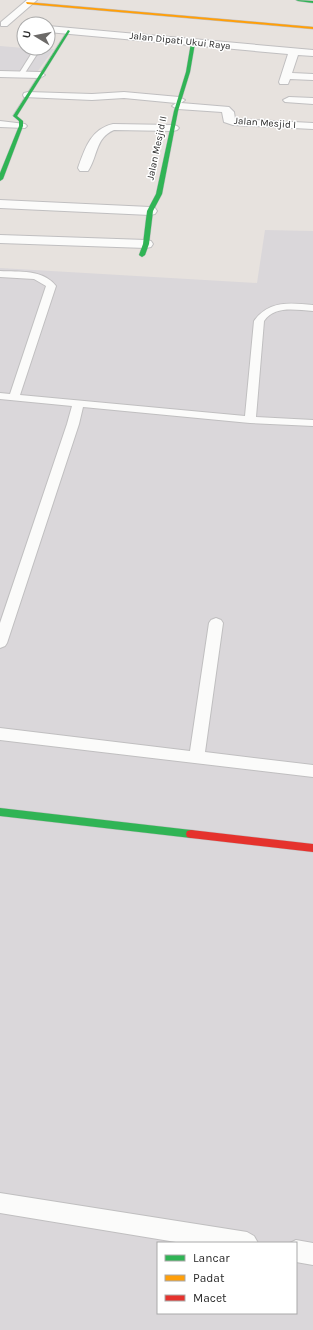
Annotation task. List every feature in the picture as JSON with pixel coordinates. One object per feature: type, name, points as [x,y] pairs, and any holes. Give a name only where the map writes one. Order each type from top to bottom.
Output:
[{"type":"street","points":[[298,0],[313,2]]},
{"type":"street","points":[[2,24],[29,2],[313,28]]},
{"type":"street","points":[[2,24],[16,25]]},
{"type":"street","name":"Jalan Dipati Ukui Raya","points":[[56,30],[313,53]]},
{"type":"street","points":[[0,179],[21,126],[21,121],[15,116],[68,31]]},
{"type":"street","name":"Jalan Mesjid II","points":[[144,250],[150,211],[159,194],[178,103],[188,72],[194,43]]},
{"type":"street","points":[[294,51],[286,79],[313,77]]},
{"type":"street","points":[[0,74],[40,75]]},
{"type":"street","points":[[28,95],[92,97],[124,95],[178,103]]},
{"type":"street","points":[[289,100],[313,101]]},
{"type":"street","name":"Jalan Mesjid I","points":[[178,103],[225,109],[228,112],[228,120],[233,122],[313,126]]},
{"type":"street","points":[[0,124],[21,126]]},
{"type":"street","points":[[84,168],[95,139],[106,129],[113,127],[173,128]]},
{"type":"street","points":[[0,204],[150,211]]},
{"type":"street","points":[[0,239],[144,250]]},
{"type":"street","points":[[0,812],[313,848]]},
{"type":"lane","points":[[21,75],[33,56]]},
{"type":"lane","points":[[0,274],[34,276],[47,280],[51,286],[14,397]]},
{"type":"lane","points":[[250,420],[259,321],[262,314],[274,308],[313,308]]},
{"type":"lane","points":[[0,396],[250,420],[313,423]]},
{"type":"lane","points":[[0,643],[78,404]]},
{"type":"lane","points":[[197,757],[216,624]]},
{"type":"lane","points":[[0,734],[313,771]]},
{"type":"lane","points":[[0,1204],[241,1242]]},
{"type":"lane","points":[[297,1251],[313,1254]]},
{"type":"shaded area","points":[[0,46],[16,47],[16,56],[49,56],[37,72],[0,71]]},
{"type":"shaded area","points":[[265,230],[313,231],[313,1330],[0,1330],[0,268],[257,283]]},
{"type":"traffic: fast","points":[[298,0],[313,2]]},
{"type":"traffic: fast","points":[[0,179],[21,126],[21,121],[15,116],[68,31]]},
{"type":"traffic: fast","points":[[142,255],[146,244],[150,211],[159,194],[176,111],[188,72],[193,43]]},
{"type":"traffic: fast","points":[[0,812],[191,834]]},
{"type":"traffic: slow","points":[[27,3],[313,28]]},
{"type":"traffic: jam","points":[[191,834],[313,848]]}]
